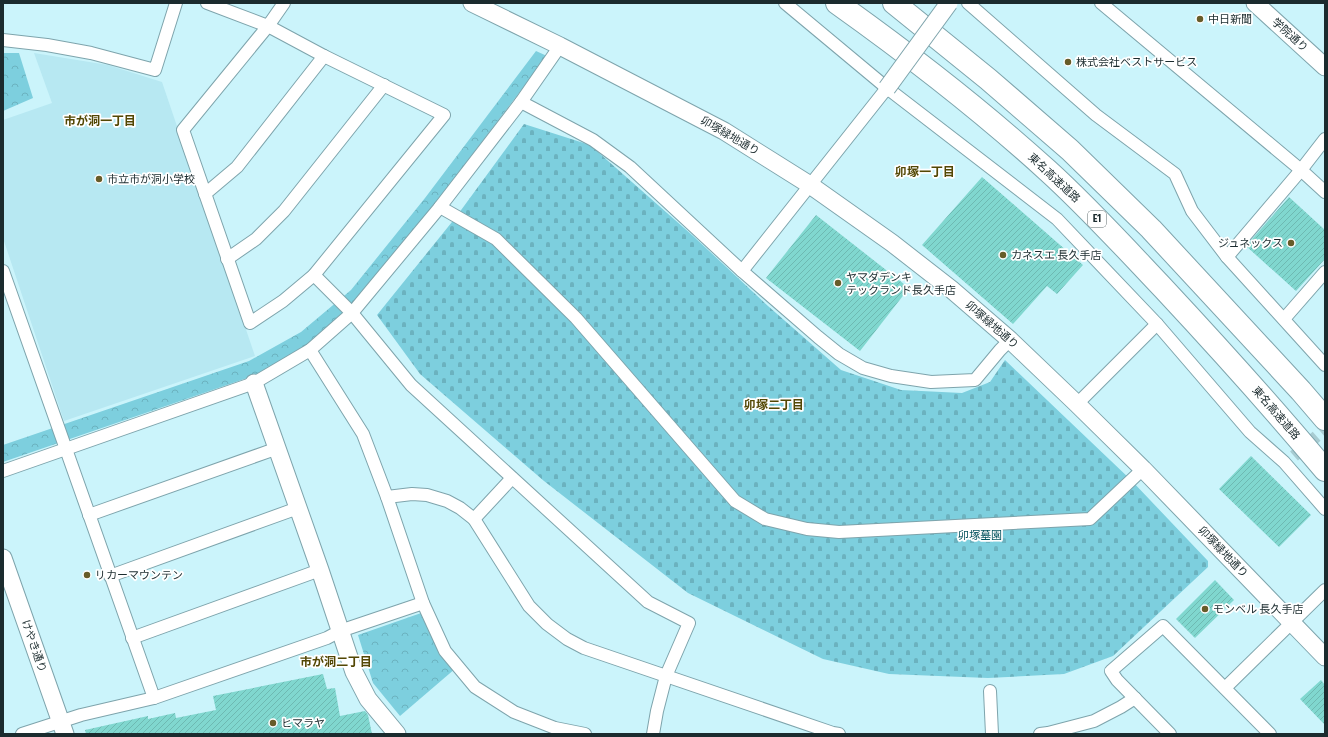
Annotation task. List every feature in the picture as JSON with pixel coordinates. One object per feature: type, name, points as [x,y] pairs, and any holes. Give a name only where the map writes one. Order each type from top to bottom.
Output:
[{"type":"highway","name":"東名高速道路","points":[[837,3],[967,101],[1048,171],[1122,244],[1275,410],[1325,470]]},
{"type":"highway","points":[[894,3],[988,79],[1076,155],[1151,229],[1301,391],[1325,419]]},
{"type":"street","points":[[3,40],[47,45],[90,53],[155,70],[176,3]]},
{"type":"street","points":[[207,3],[268,26],[324,56],[444,115],[314,275],[283,301],[250,324],[183,130],[268,26],[284,3]]},
{"type":"street","name":"卯塚緑地通り","points":[[472,3],[560,46],[724,131],[810,185],[892,243],[951,289],[1010,340],[1077,404],[1143,469],[1325,657]]},
{"type":"street","points":[[785,3],[887,88],[1057,219],[1157,324],[1250,432],[1289,459],[1325,509]]},
{"type":"street","points":[[742,271],[887,88],[949,3]]},
{"type":"street","points":[[968,3],[1096,115],[1175,174],[1192,211],[1227,257],[1325,365]]},
{"type":"street","points":[[1101,3],[1301,170],[1325,192]]},
{"type":"street","name":"学院通り","points":[[1255,3],[1325,67]]},
{"type":"street","points":[[3,471],[254,383],[310,350],[352,313],[440,207],[521,102],[560,46]]},
{"type":"street","points":[[205,194],[237,167],[324,56]]},
{"type":"street","points":[[228,259],[256,239],[284,211],[384,85]]},
{"type":"street","points":[[521,102],[593,140],[630,168],[742,271],[818,337],[840,354],[864,368],[891,376],[931,382],[975,380],[1010,340]]},
{"type":"street","points":[[1227,257],[1301,170],[1325,139]]},
{"type":"street","points":[[440,207],[496,239],[576,318],[735,501],[765,519],[807,529],[839,532],[1090,519],[1143,469]]},
{"type":"street","points":[[3,270],[154,698]]},
{"type":"street","points":[[1284,319],[1325,272]]},
{"type":"street","points":[[314,275],[352,313],[411,386],[648,602],[689,623],[666,676],[653,734]]},
{"type":"street","points":[[1077,404],[1157,324]]},
{"type":"street","points":[[310,350],[363,434],[387,497],[423,603],[445,651],[475,687],[514,712],[554,728],[585,734]]},
{"type":"street","points":[[254,383],[278,448],[354,672],[368,699],[396,734]]},
{"type":"street","points":[[89,515],[278,448]]},
{"type":"street","points":[[474,519],[512,478]]},
{"type":"street","points":[[387,497],[412,494],[427,495],[453,505],[474,519],[529,606],[547,624],[567,639],[584,648],[839,734]]},
{"type":"street","points":[[110,576],[298,508]]},
{"type":"street","name":"けやき通り","points":[[3,558],[63,727]]},
{"type":"street","points":[[132,638],[320,570]]},
{"type":"street","points":[[1226,688],[1325,590]]},
{"type":"street","points":[[22,734],[63,727],[154,698],[327,638],[340,631],[423,603]]},
{"type":"street","points":[[1170,734],[1117,680],[1111,671],[1163,626],[1270,734]]},
{"type":"street","points":[[990,691],[992,734]]},
{"type":"street","points":[[1040,734],[1048,734],[1094,721],[1121,708],[1135,698]]},
{"type":"shaded area","name":"市立市が洞小学校","points":[[34,53],[108,65],[162,82],[255,356],[64,421],[3,238],[3,120],[52,103]]},
{"type":"green space","points":[[536,51],[547,56],[434,205],[358,300],[308,345],[253,376],[3,462],[3,445],[249,361],[301,332],[351,290],[425,198]]},
{"type":"green space","points":[[3,53],[19,53],[33,98],[3,111]]},
{"type":"green space","name":"卯塚墓園","points":[[524,124],[590,145],[841,370],[901,390],[962,393],[990,382],[1005,360],[1131,480],[1208,561],[1208,567],[1113,656],[1064,674],[988,678],[889,674],[823,659],[688,593],[544,481],[420,374],[377,315],[456,217]]},
{"type":"green space","points":[[424,612],[456,668],[400,716],[373,683],[358,635]]},
{"type":"building","name":"カネスエ 長久手店","points":[[982,177],[1083,265],[1057,294],[1047,286],[1013,324],[922,245]]},
{"type":"building","points":[[1289,197],[1325,230],[1325,259],[1296,291],[1246,246]]},
{"type":"building","name":"ヤマダデンキ テックランド長久手店","points":[[816,215],[909,288],[860,351],[766,278]]},
{"type":"building","points":[[1251,456],[1311,515],[1279,547],[1219,489]]},
{"type":"building","name":"モンベル 長久手店","points":[[1215,580],[1234,600],[1195,638],[1176,619]]},
{"type":"building","points":[[323,674],[327,689],[335,688],[340,716],[365,711],[368,715],[372,734],[86,734],[85,730],[148,716],[148,719],[175,713],[176,718],[216,710],[213,696]]},
{"type":"building","points":[[1321,680],[1325,685],[1325,725],[1300,699]]},
{"type":"tunnel","points":[[1294,456],[1325,429]]},
{"type":"place","name":"中日新聞","points":[[1200,19]]},
{"type":"place","name":"株式会社ベストサービス","points":[[1068,62]]},
{"type":"place","name":"市立市が洞小学校","points":[[99,179]]},
{"type":"place","name":"ジュネックス","points":[[1291,243]]},
{"type":"place","name":"カネスエ 長久手店","points":[[1003,255]]},
{"type":"place","name":"ヤマダデンキ テックランド長久手店","points":[[838,283]]},
{"type":"place","name":"リカーマウンテン","points":[[87,575]]},
{"type":"place","name":"モンベル 長久手店","points":[[1205,609]]},
{"type":"place","name":"ヒマラヤ","points":[[273,723]]},
{"type":"district","name":"市が洞一丁目","points":[[100,121]]},
{"type":"district","name":"卯塚一丁目","points":[[925,172]]},
{"type":"district","name":"卯塚二丁目","points":[[774,405]]},
{"type":"district","name":"市が洞二丁目","points":[[336,662]]}]
